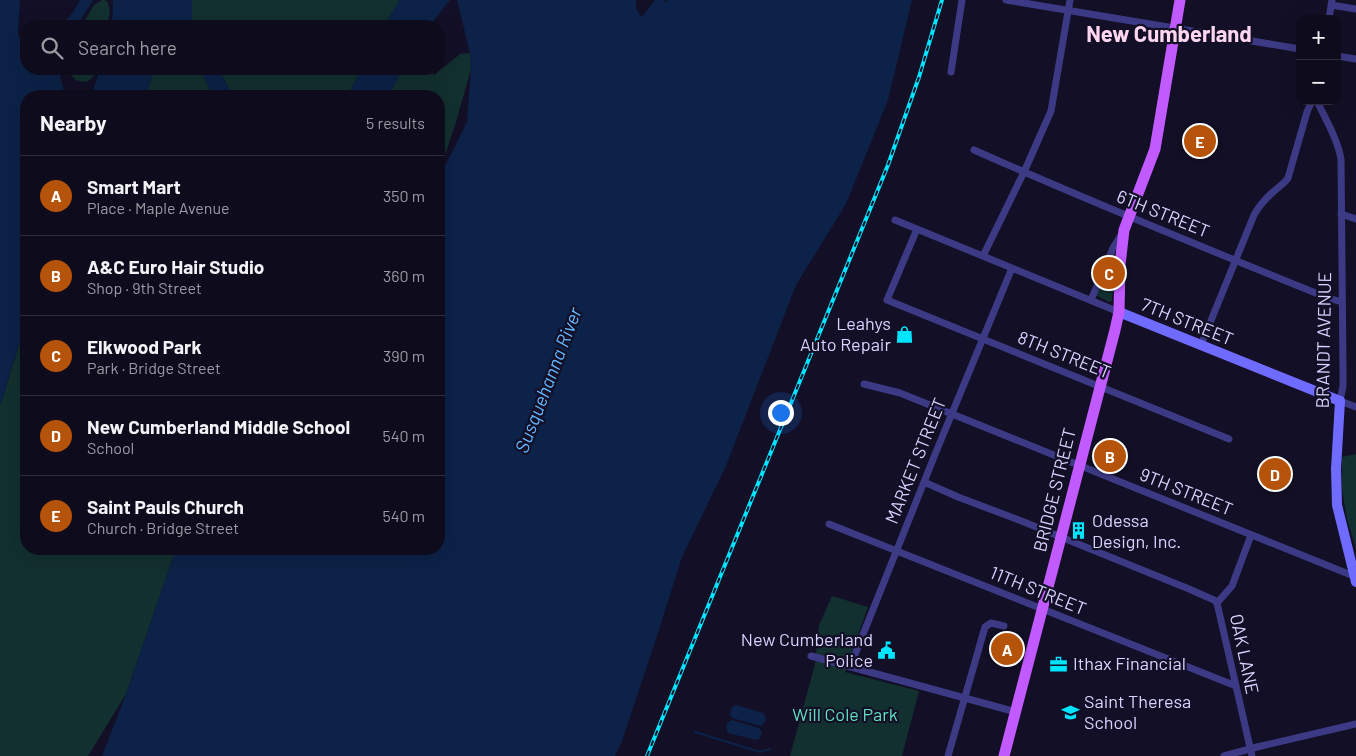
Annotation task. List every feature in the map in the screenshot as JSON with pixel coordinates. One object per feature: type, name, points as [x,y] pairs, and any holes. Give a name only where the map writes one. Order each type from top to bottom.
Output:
[{"type":"main road","name":"BRIDGE STREET","points":[[1004,756],[1119,312],[1120,265],[1124,230],[1155,149],[1180,0]]},
{"type":"main road","name":"7TH STREET","points":[[1119,312],[1340,401]]},
{"type":"main road","name":"BRANDT AVENUE","points":[[1340,401],[1336,469],[1337,500],[1340,521],[1356,579]]},
{"type":"street","points":[[951,72],[962,0]]},
{"type":"street","points":[[1006,0],[1296,48]]},
{"type":"street","points":[[984,256],[1051,111],[1070,0]]},
{"type":"street","points":[[1330,15],[1332,2],[1356,8]]},
{"type":"street","points":[[1341,57],[1356,59]]},
{"type":"street","points":[[1201,345],[1254,216],[1263,202],[1286,182],[1288,178],[1310,105]]},
{"type":"street","name":"BRANDT AVENUE","points":[[1319,105],[1335,136],[1341,159],[1343,386],[1340,401]]},
{"type":"street","name":"6TH STREET","points":[[974,150],[1236,261],[1342,302]]},
{"type":"street","points":[[1342,214],[1356,219]]},
{"type":"street","name":"7TH STREET","points":[[895,220],[1119,312]]},
{"type":"street","name":"8TH STREET","points":[[917,229],[887,300],[1229,439]]},
{"type":"street","name":"BRIDGE STREET","points":[[1090,300],[1113,248],[1124,230]]},
{"type":"street","name":"MARKET STREET","points":[[850,667],[951,414],[1012,268]]},
{"type":"street","name":"9TH STREET","points":[[864,384],[900,393],[1138,488],[1356,579]]},
{"type":"street","name":"7TH STREET","points":[[1340,401],[1356,407]]},
{"type":"street","points":[[924,482],[1218,603]]},
{"type":"street","name":"11TH STREET","points":[[829,524],[1236,686]]},
{"type":"street","name":"OAK LANE","points":[[1251,535],[1232,586],[1218,603],[1251,752]]},
{"type":"street","points":[[948,756],[985,628],[991,623],[1004,626]]},
{"type":"street","points":[[812,656],[1016,712]]},
{"type":"street","points":[[1224,756],[1251,752],[1356,724]]},
{"type":"green space","points":[[102,0],[108,2],[110,13],[108,20],[85,20],[94,5]]},
{"type":"green space","points":[[192,0],[400,0],[388,20],[192,20]]},
{"type":"green space","points":[[470,53],[471,69],[445,155],[445,90],[391,90],[400,75],[445,75],[445,66],[460,54]]},
{"type":"green space","points":[[94,75],[87,82],[76,80],[73,76]]},
{"type":"green space","points":[[153,75],[203,75],[210,90],[147,90]]},
{"type":"green space","points":[[358,75],[351,90],[230,90],[222,76]]},
{"type":"green space","points":[[1115,251],[1112,301],[1109,302],[1096,295]]},
{"type":"green space","points":[[20,342],[20,555],[174,555],[126,694],[88,756],[0,756],[0,406]]},
{"type":"green space","points":[[1356,454],[1356,549],[1347,519],[1342,489],[1342,457]]},
{"type":"green space","name":"Will Cole Park","points":[[832,596],[868,607],[845,672],[919,691],[902,756],[790,756],[815,664],[819,625]]},
{"type":"water","points":[[0,0],[20,0],[18,31],[20,38],[20,75],[60,75],[64,90],[20,90],[20,341],[0,406]]},
{"type":"water","points":[[80,0],[93,0],[81,20],[66,20]]},
{"type":"water","points":[[113,0],[192,0],[192,20],[112,20]]},
{"type":"water","points":[[400,0],[450,0],[435,20],[388,20]]},
{"type":"water","name":"Susquehanna River","points":[[457,0],[636,0],[636,8],[641,17],[655,0],[665,0],[664,3],[668,0],[912,0],[888,100],[846,204],[796,285],[726,466],[682,557],[622,741],[615,756],[102,756],[126,694],[174,555],[445,555],[445,166],[467,122],[471,69],[470,53]]},
{"type":"water","points":[[98,75],[153,75],[147,90],[93,90]]},
{"type":"water","points":[[203,75],[221,75],[230,90],[210,90]]},
{"type":"water","points":[[358,75],[400,75],[391,90],[351,90]]},
{"type":"water","points":[[736,705],[763,713],[766,718],[764,724],[760,726],[732,718],[730,714],[732,707]]},
{"type":"water","points":[[732,720],[759,728],[762,732],[760,738],[756,740],[728,733],[727,723]]},
{"type":"waterway","points":[[695,732],[760,752],[770,749]]},
{"type":"railway","points":[[647,756],[888,165],[919,77],[942,0]]},
{"type":"place","name":"Saint Pauls Church","points":[[1200,141]]},
{"type":"place","name":"Elkwood Park","points":[[1109,273]]},
{"type":"place","name":"Leahys Auto Repair","points":[[905,334]]},
{"type":"place","name":"A&C Euro Hair Studio","points":[[1110,456]]},
{"type":"place","name":"New Cumberland Middle School","points":[[1275,474]]},
{"type":"place","name":"Odessa Design, Inc.","points":[[1078,531]]},
{"type":"place","name":"Smart Mart","points":[[1007,649]]},
{"type":"place","name":"New Cumberland Police","points":[[887,650]]},
{"type":"place","name":"Ithax Financial","points":[[1059,664]]},
{"type":"place","name":"Saint Theresa School","points":[[1070,712]]},
{"type":"district","name":"New Cumberland","points":[[1169,34]]}]
